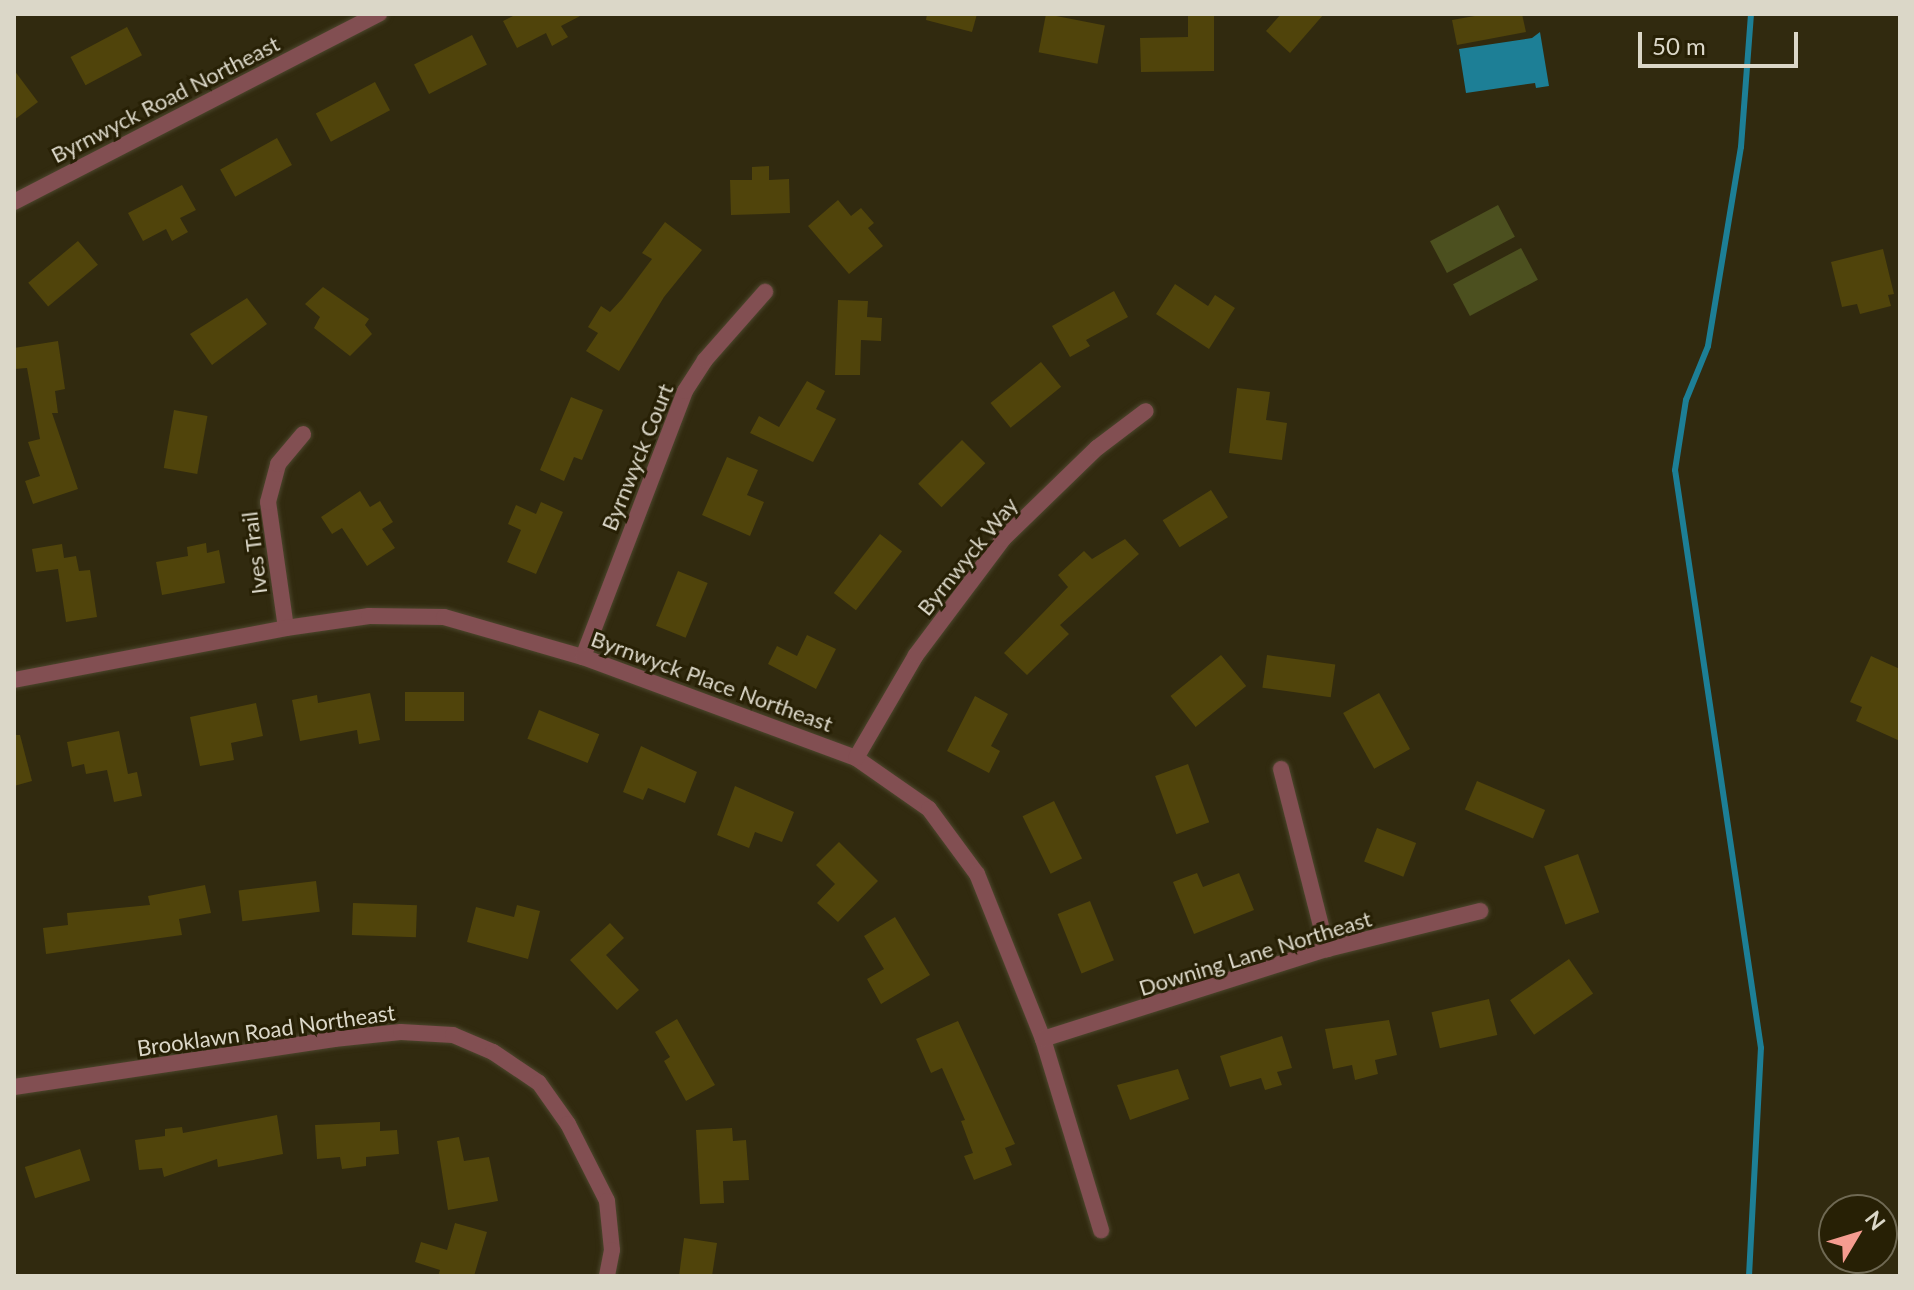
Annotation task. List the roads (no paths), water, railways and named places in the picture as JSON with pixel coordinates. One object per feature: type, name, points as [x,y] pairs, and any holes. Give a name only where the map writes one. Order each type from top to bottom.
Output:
[{"type":"street","name":"Byrnwyck Road Northeast","points":[[14,202],[379,14]]},
{"type":"street","name":"Byrnwyck Court","points":[[583,657],[685,391],[705,360],[765,292]]},
{"type":"street","name":"Byrnwyck Way","points":[[856,758],[916,655],[1003,539],[1097,448],[1146,411]]},
{"type":"street","name":"Ives Trail","points":[[286,628],[268,502],[278,464],[303,434]]},
{"type":"street","name":"Byrnwyck Place Northeast","points":[[14,680],[286,628],[394,615],[444,617],[583,657],[856,758],[917,799],[954,839],[994,909],[1043,1039],[1101,1230]]},
{"type":"street","points":[[1281,769],[1327,949]]},
{"type":"street","name":"Downing Lane Northeast","points":[[1043,1039],[1327,949],[1480,911]]},
{"type":"street","name":"Brooklawn Road Northeast","points":[[14,1087],[334,1039],[401,1032],[453,1035],[493,1052],[539,1083],[568,1124],[607,1201],[612,1250],[607,1276]]},
{"type":"water","points":[[1540,32],[1549,86],[1536,88],[1535,83],[1466,93],[1459,49],[1532,38]]},
{"type":"waterway","points":[[1749,1276],[1761,1048],[1675,470],[1686,400],[1708,346],[1741,147],[1751,14]]}]
